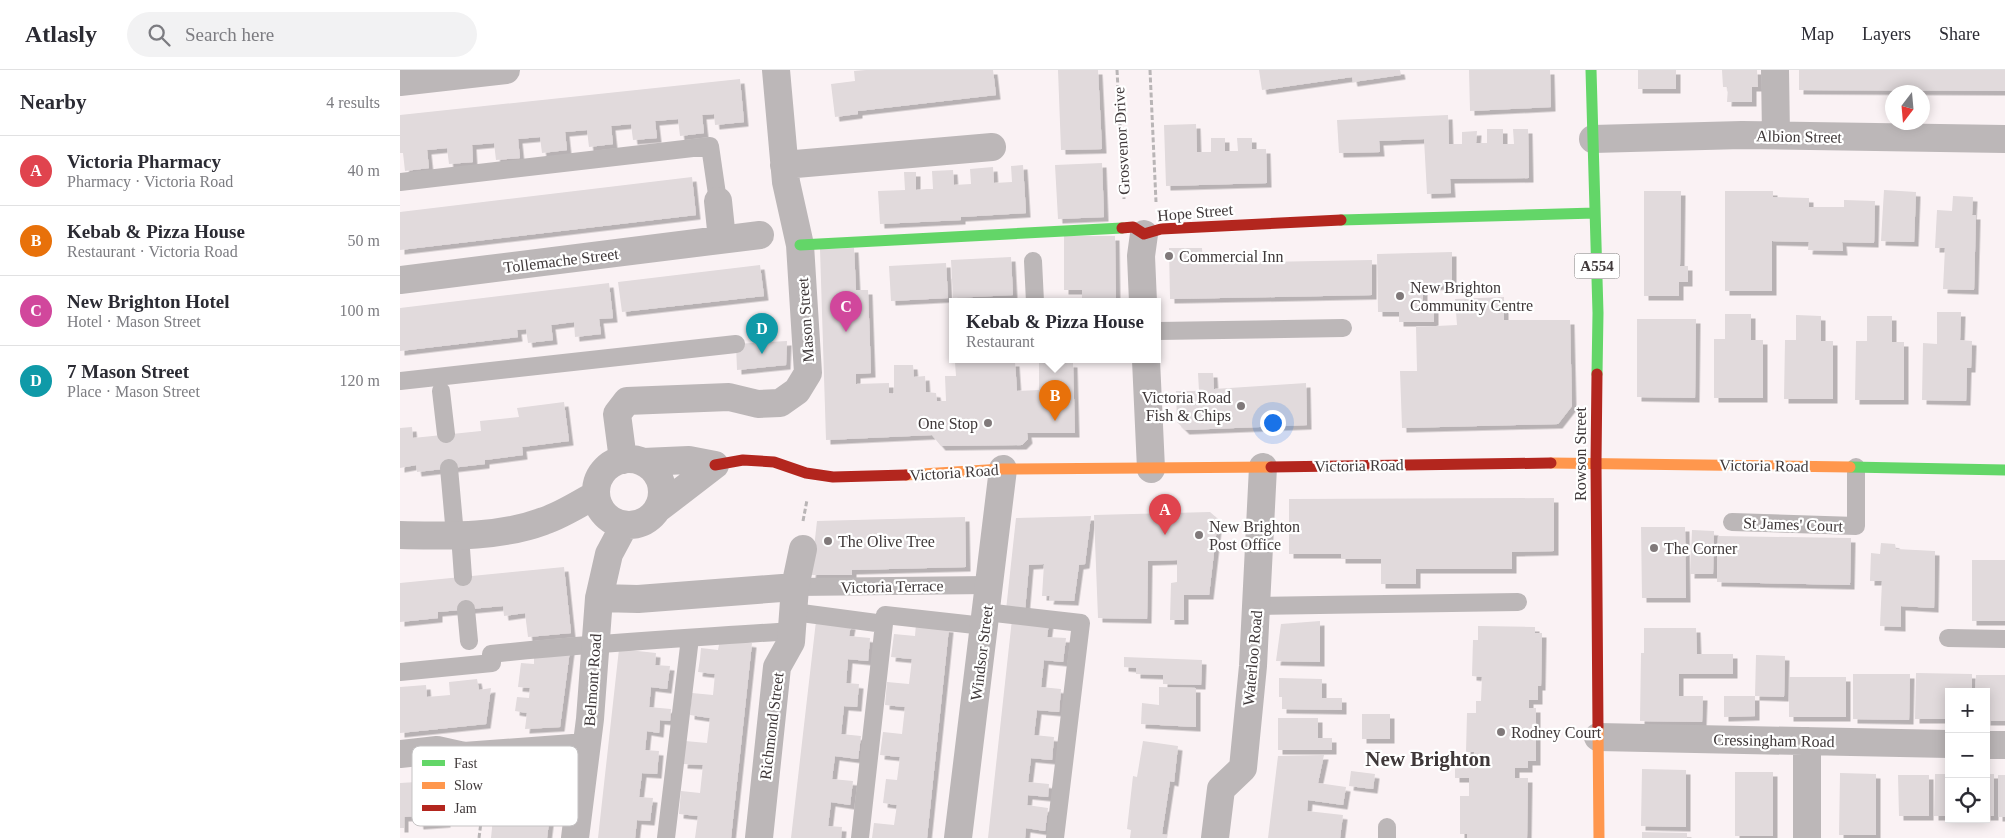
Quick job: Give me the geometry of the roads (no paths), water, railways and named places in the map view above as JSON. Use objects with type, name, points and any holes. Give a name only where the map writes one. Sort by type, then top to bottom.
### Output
[{"type":"street","points":[[400,82],[501,70]]},
{"type":"street","name":"Mason Street","points":[[633,461],[617,414],[627,401],[729,397],[758,404],[780,403],[797,391],[808,373],[800,245],[786,182],[776,70]]},
{"type":"street","name":"Rowson Street","points":[[1591,70],[1598,313],[1596,462],[1599,838]]},
{"type":"street","points":[[1775,70],[1776,136]]},
{"type":"street","name":"Albion Street","points":[[1593,139],[1776,136],[2005,139]]},
{"type":"street","points":[[784,165],[992,148]]},
{"type":"street","points":[[718,201],[722,239]]},
{"type":"street","name":"Hope Street","points":[[800,245],[1133,227],[1144,234],[1160,229],[1301,221],[1596,213]]},
{"type":"street","points":[[1143,298],[1141,256],[1144,234]]},
{"type":"street","name":"Tollemache Street","points":[[400,280],[760,235]]},
{"type":"street","points":[[1146,363],[1151,469]]},
{"type":"street","name":"Victoria Road","points":[[633,461],[689,460],[715,465],[743,460],[774,462],[812,474],[833,478],[1003,469],[1151,469],[1596,462],[2005,470]]},
{"type":"street","points":[[633,461],[653,469],[659,476],[662,493],[659,508],[649,519],[637,525],[624,526],[613,522],[602,513],[595,495],[596,485],[601,473],[609,465],[633,461]]},
{"type":"street","name":"Victoria Road","points":[[659,508],[715,465]]},
{"type":"street","name":"Waterloo Road","points":[[1215,838],[1221,789],[1243,768],[1253,666],[1263,467]]},
{"type":"street","name":"Windsor Street","points":[[958,838],[1003,469]]},
{"type":"street","points":[[400,535],[498,534],[545,521],[595,495]]},
{"type":"street","name":"Belmont Road","points":[[578,808],[586,747],[599,598],[609,554],[624,526]]},
{"type":"street","name":"Richmond Street","points":[[759,838],[777,667],[791,642],[793,610],[803,550]]},
{"type":"street","points":[[599,598],[793,610]]},
{"type":"street","name":"Cressingham Road","points":[[1598,737],[1945,744]]},
{"type":"street","points":[[1806,838],[1807,741]]},
{"type":"street","points":[[1990,745],[2005,745]]},
{"type":"street","points":[[578,748],[586,747]]},
{"type":"lane","points":[[400,182],[710,146],[718,201]]},
{"type":"lane","points":[[1033,261],[1035,298]]},
{"type":"lane","points":[[1161,332],[1343,328]]},
{"type":"lane","points":[[400,381],[736,344]]},
{"type":"lane","points":[[441,391],[446,434]]},
{"type":"lane","name":"St James' Court","points":[[1732,522],[1856,526],[1856,467]]},
{"type":"lane","points":[[449,468],[463,577]]},
{"type":"lane","points":[[1256,606],[1518,602]]},
{"type":"lane","points":[[860,838],[885,615],[986,608],[1081,623],[1055,838]]},
{"type":"lane","name":"Victoria Terrace","points":[[793,610],[986,608]]},
{"type":"lane","points":[[466,610],[469,641]]},
{"type":"lane","points":[[400,672],[492,663],[491,654],[595,644],[690,638],[793,610],[884,624]]},
{"type":"lane","points":[[666,838],[690,638]]},
{"type":"lane","points":[[1948,638],[2005,639]]},
{"type":"place","name":"Commercial Inn","points":[[1169,256]]},
{"type":"place","name":"New Brighton Community Centre","points":[[1400,296]]},
{"type":"place","name":"New Brighton Hotel","points":[[846,332]]},
{"type":"place","name":"7 Mason Street","points":[[762,354]]},
{"type":"place","name":"Victoria Road Fish & Chips","points":[[1241,406]]},
{"type":"place","name":"Kebab & Pizza House","points":[[1055,421]]},
{"type":"place","name":"One Stop","points":[[988,423]]},
{"type":"place","name":"Victoria Pharmacy","points":[[1165,535]]},
{"type":"place","name":"New Brighton Post Office","points":[[1199,535]]},
{"type":"place","name":"The Olive Tree","points":[[828,541]]},
{"type":"place","name":"The Corner","points":[[1654,548]]},
{"type":"place","name":"Rodney Court","points":[[1501,732]]},
{"type":"district","name":"New Brighton","points":[[1428,759]]}]
